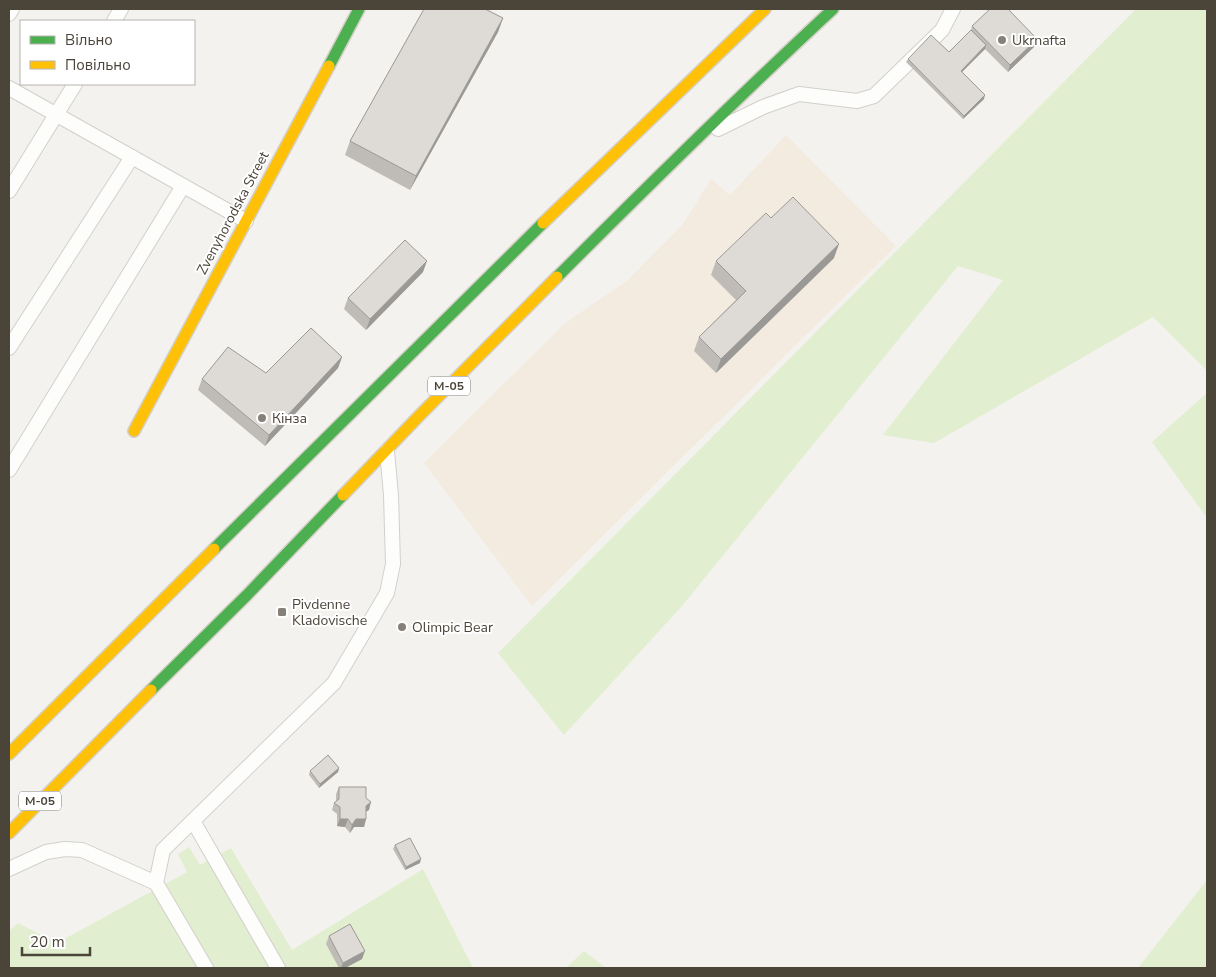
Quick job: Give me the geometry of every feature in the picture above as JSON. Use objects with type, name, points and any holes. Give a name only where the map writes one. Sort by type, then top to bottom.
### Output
[{"type":"main road","name":"Zvenyhorodska Street","points":[[134,431],[359,9]]},
{"type":"main road","points":[[9,754],[450,314],[765,9]]},
{"type":"main road","name":"М-05","points":[[9,833],[247,595],[426,409],[692,142],[833,9]]},
{"type":"lane","points":[[9,14],[12,9]]},
{"type":"lane","points":[[115,20],[121,9]]},
{"type":"lane","points":[[692,142],[764,107],[798,94],[857,101],[874,96],[942,30],[953,9]]},
{"type":"lane","points":[[9,191],[74,85]]},
{"type":"lane","points":[[9,88],[246,221]]},
{"type":"lane","points":[[9,348],[132,157]]},
{"type":"lane","points":[[9,470],[183,186]]},
{"type":"lane","points":[[156,883],[163,850],[334,683],[387,593],[393,564],[391,496],[387,449]]},
{"type":"lane","points":[[193,821],[278,968]]},
{"type":"lane","points":[[9,869],[46,852],[65,849],[82,850],[156,883],[206,968]]},
{"type":"shaded area","points":[[786,135],[896,246],[532,606],[424,463],[565,323],[627,281],[683,224],[711,179],[730,195]]},
{"type":"green space","points":[[1136,9],[1207,9],[1207,371],[1153,317],[934,443],[883,435],[1003,280],[958,266],[682,606],[564,735],[498,653]]},
{"type":"green space","points":[[1207,393],[1207,518],[1152,442]]},
{"type":"green space","points":[[189,847],[200,865],[231,848],[292,950],[423,869],[473,968],[9,968],[9,931],[18,923],[57,943],[187,872],[178,854]]},
{"type":"green space","points":[[1207,880],[1207,968],[1138,968]]},
{"type":"green space","points":[[584,951],[606,968],[566,968]]},
{"type":"building","points":[[424,9],[485,9],[503,18],[416,176],[350,141]]},
{"type":"building","name":"Ukrnafta","points":[[990,9],[1008,9],[1037,39],[1010,65],[972,26]]},
{"type":"building","points":[[971,30],[986,45],[961,71],[985,95],[964,116],[908,59],[931,35],[949,52]]},
{"type":"building","points":[[793,197],[839,244],[721,359],[699,337],[746,291],[716,261],[766,213],[771,218]]},
{"type":"building","points":[[405,240],[427,261],[370,319],[348,298]]},
{"type":"building","name":"Кінза","points":[[311,328],[342,357],[269,435],[202,379],[228,347],[266,373]]},
{"type":"building","points":[[328,755],[339,768],[320,784],[310,771]]},
{"type":"building","points":[[339,787],[366,787],[366,798],[371,802],[366,806],[366,819],[356,819],[352,825],[348,819],[340,819],[340,807],[334,803],[339,799]]},
{"type":"building","points":[[410,838],[421,859],[406,867],[395,845]]},
{"type":"building","points":[[350,924],[365,951],[343,963],[329,936]]},
{"type":"traffic: fast","points":[[329,66],[359,9]]},
{"type":"traffic: fast","points":[[557,277],[833,9]]},
{"type":"traffic: fast","points":[[214,549],[543,223]]},
{"type":"traffic: fast","points":[[151,690],[247,595],[343,495]]},
{"type":"traffic: slow","points":[[543,223],[765,9]]},
{"type":"traffic: slow","points":[[134,431],[329,66]]},
{"type":"traffic: slow","points":[[343,495],[557,277]]},
{"type":"traffic: slow","points":[[9,754],[214,549]]},
{"type":"traffic: slow","points":[[9,833],[151,690]]},
{"type":"place","name":"Ukrnafta","points":[[1002,40]]},
{"type":"place","name":"Кінза","points":[[262,418]]},
{"type":"place","name":"Pivdenne Kladovische","points":[[282,612]]},
{"type":"place","name":"Olimpic Bear","points":[[402,627]]}]
